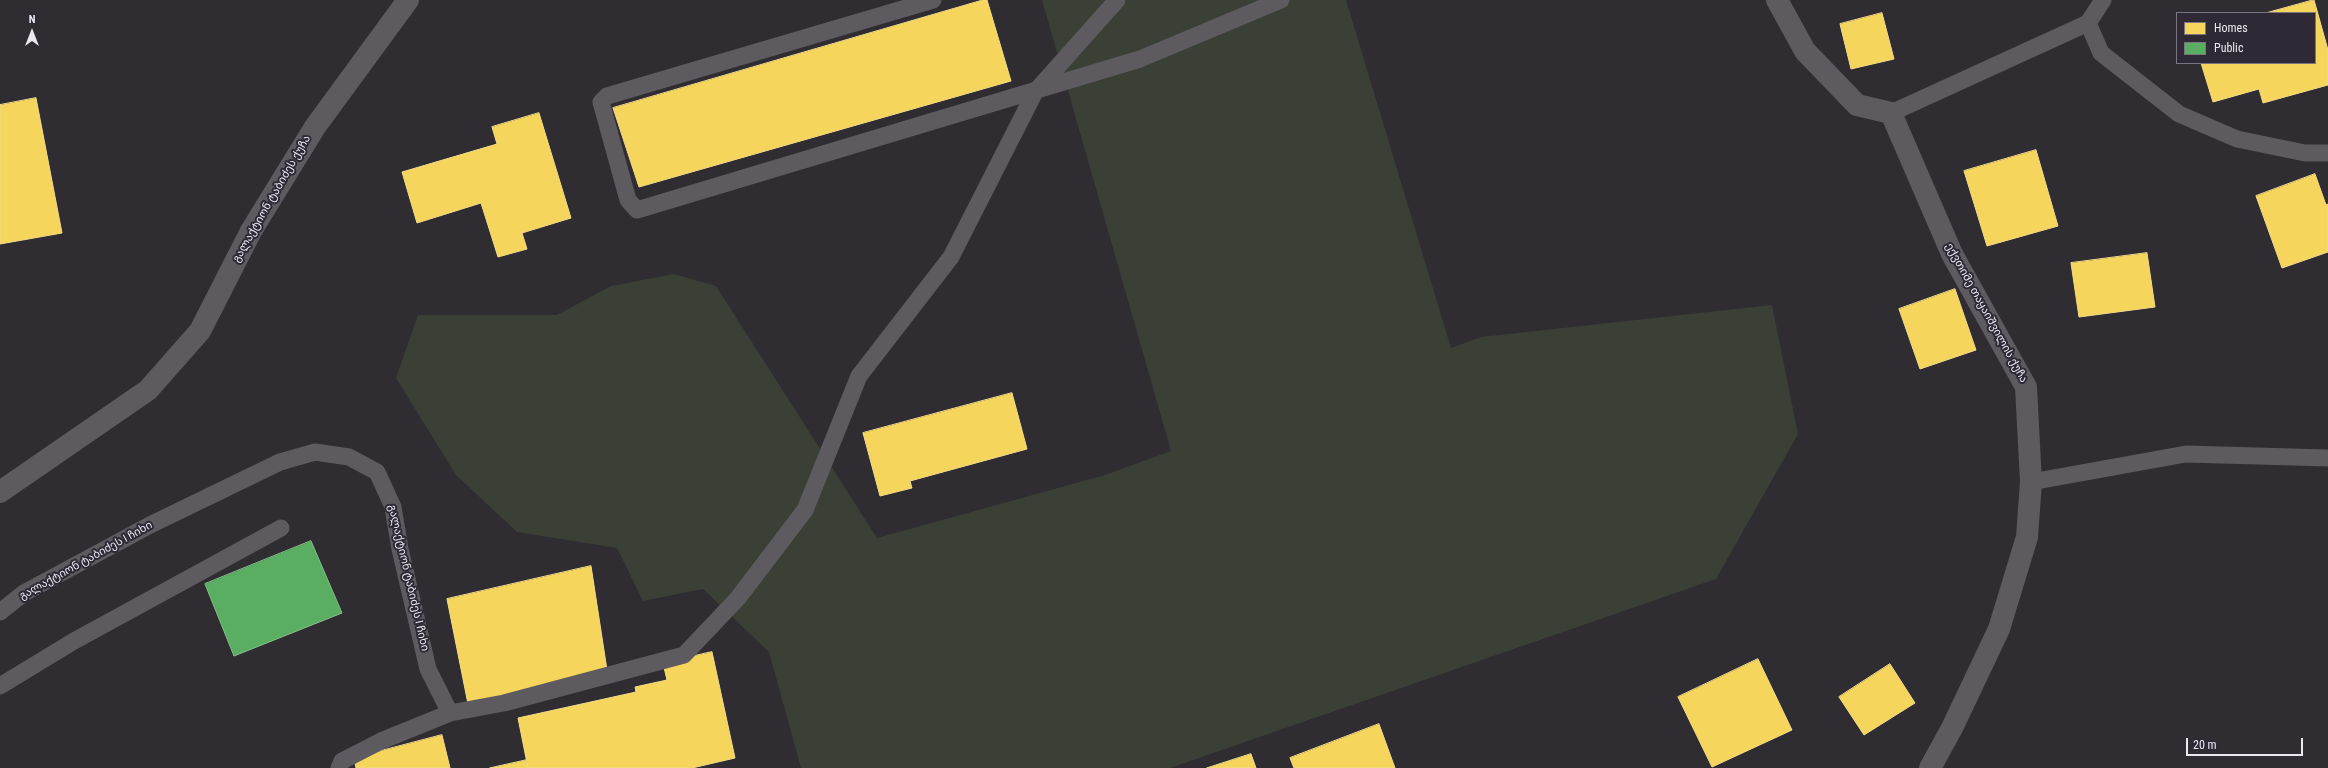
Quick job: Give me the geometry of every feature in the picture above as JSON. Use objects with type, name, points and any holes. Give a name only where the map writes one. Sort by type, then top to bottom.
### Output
[{"type":"street","name":"გალაქტიონ ტაბიძეს ქუჩა","points":[[0,492],[148,390],[200,332],[251,231],[315,127],[408,0]]},
{"type":"street","points":[[1778,0],[1805,52],[1857,105],[1891,113]]},
{"type":"street","name":"ექვთიმე თაყაიშვილის ქუჩა","points":[[1891,113],[1952,254],[2026,387],[2031,482],[2026,537],[1999,629],[1952,728],[1930,768]]},
{"type":"lane","points":[[933,0],[607,96],[601,102],[628,200],[637,210],[1035,92],[1140,59],[1281,0]]},
{"type":"lane","points":[[339,768],[342,761],[381,741],[450,713],[504,703],[684,655],[738,598],[805,510],[859,376],[950,257],[1035,92],[1117,0]]},
{"type":"lane","points":[[1891,113],[2088,23],[2103,0]]},
{"type":"lane","points":[[2088,23],[2101,53],[2180,114],[2237,138],[2305,153],[2328,153]]},
{"type":"lane","name":"გალაქტიონ ტაბიძეს I ჩიხი","points":[[0,612],[31,589],[150,525],[280,462],[315,452],[349,457],[377,472],[393,507],[400,549],[428,669],[450,713]]},
{"type":"lane","points":[[2031,482],[2186,454],[2328,458]]},
{"type":"lane","points":[[0,686],[74,641],[281,528]]},
{"type":"shaded area","points":[[1042,0],[1346,0],[1451,348],[1481,337],[1772,305],[1798,434],[1716,579],[1170,768],[801,768],[769,652],[703,589],[643,601],[617,548],[517,532],[456,475],[396,378],[418,315],[557,315],[611,286],[674,274],[716,286],[877,538],[1105,475],[1171,451]]},
{"type":"building: Homes","points":[[987,0],[1011,81],[639,187],[613,108]]},
{"type":"building: Homes","points":[[2314,0],[2328,50],[2328,85],[2263,103],[2259,89],[2213,102],[2201,64],[2316,64],[2316,12],[2270,12]]},
{"type":"building: Homes","points":[[1882,13],[1894,59],[1851,69],[1840,24]]},
{"type":"building: Homes","points":[[36,98],[62,233],[0,244],[0,105]]},
{"type":"building: Homes","points":[[539,113],[571,218],[522,233],[527,249],[498,257],[481,203],[417,223],[402,172],[497,144],[492,127]]},
{"type":"building: Homes","points":[[2036,150],[2058,226],[1987,246],[1964,171]]},
{"type":"building: Homes","points":[[2315,174],[2326,205],[2328,204],[2328,252],[2282,268],[2256,196]]},
{"type":"building: Homes","points":[[2147,253],[2155,307],[2079,317],[2071,263]]},
{"type":"building: Homes","points":[[1955,289],[1976,350],[1920,369],[1899,309]]},
{"type":"building: Homes","points":[[1012,393],[1027,449],[910,481],[912,488],[880,496],[863,433]]},
{"type":"building: Homes","points":[[591,566],[607,670],[468,704],[447,599]]},
{"type":"building: Homes","points":[[712,652],[735,758],[692,768],[528,768],[518,718],[636,692],[635,687],[667,680],[663,663]]},
{"type":"building: Homes","points":[[1758,659],[1792,730],[1712,767],[1678,697]]},
{"type":"building: Homes","points":[[1890,664],[1915,703],[1864,735],[1839,697]]},
{"type":"building: Homes","points":[[1379,724],[1395,768],[1294,768],[1290,758]]},
{"type":"building: Homes","points":[[442,735],[450,768],[356,768],[354,758]]},
{"type":"building: Homes","points":[[1251,754],[1256,768],[1207,768]]},
{"type":"building: Homes","points":[[527,760],[528,768],[490,768]]},
{"type":"building: Public","points":[[311,541],[342,613],[234,656],[205,584]]}]
